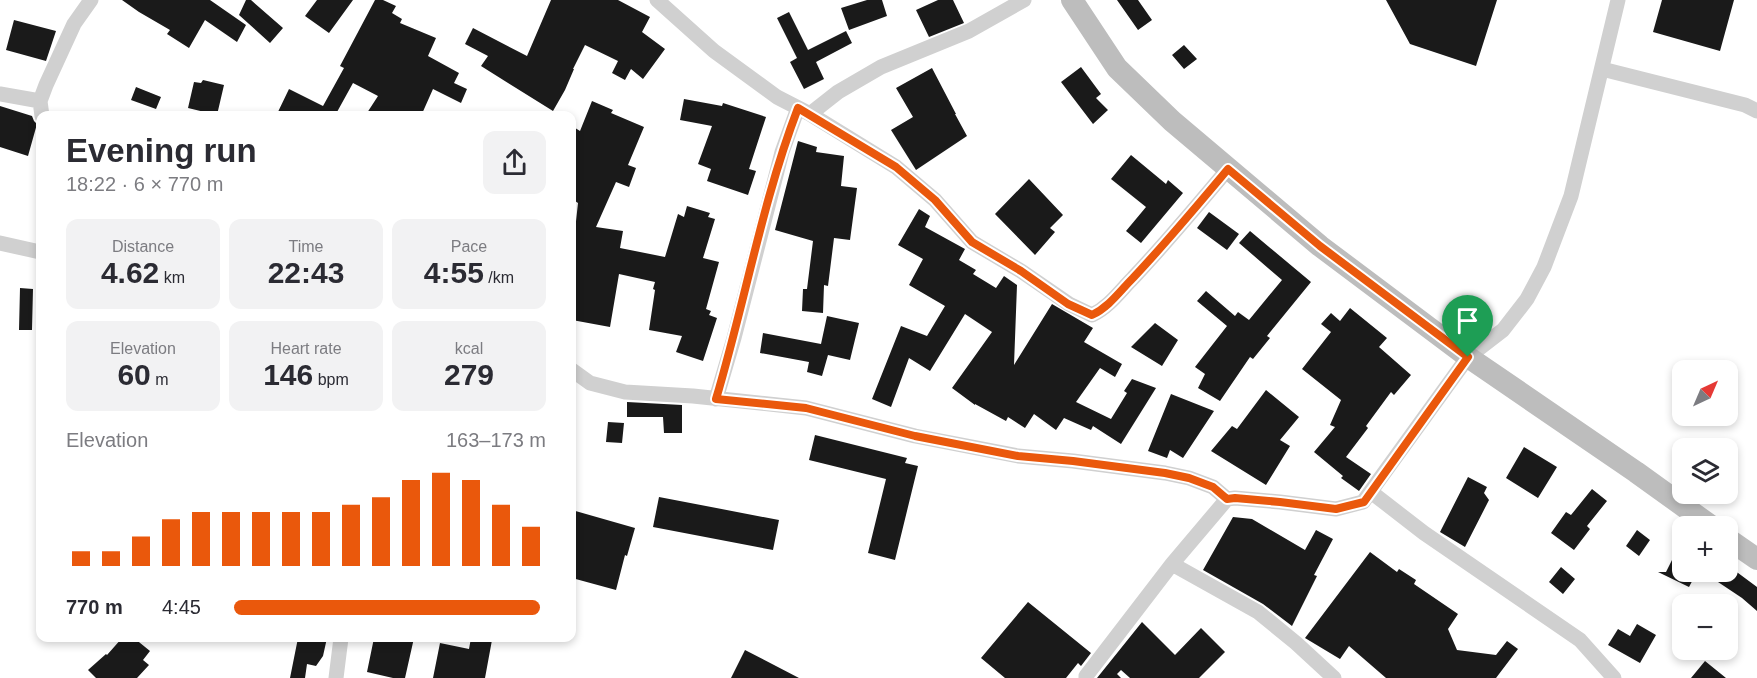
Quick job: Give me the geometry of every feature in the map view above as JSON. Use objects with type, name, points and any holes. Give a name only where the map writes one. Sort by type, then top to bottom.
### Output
[{"type":"main road","points":[[1072,0],[1118,68],[1172,121],[1320,246],[1468,357],[1697,516]]},
{"type":"main road","points":[[1738,546],[1757,560]]},
{"type":"street","points":[[0,94],[41,108],[45,85],[74,24],[91,0]]},
{"type":"street","points":[[657,0],[714,51],[777,97],[896,167],[935,200],[972,242],[1021,271],[1068,304],[1092,315],[1103,310],[1124,288],[1228,169]]},
{"type":"street","points":[[716,399],[782,152],[804,111],[880,67],[969,31],[1024,0]]},
{"type":"street","points":[[1085,677],[1172,564],[1227,499],[1280,502],[1336,509],[1364,502],[1468,357],[1503,330],[1527,299],[1544,267],[1571,196],[1618,0]]},
{"type":"street","points":[[1602,69],[1745,105],[1757,111]]},
{"type":"street","points":[[0,243],[36,251]]},
{"type":"street","points":[[576,373],[590,382],[625,392],[806,408],[915,436],[1018,456],[1165,473],[1189,478],[1213,487],[1227,499]]},
{"type":"street","points":[[1371,492],[1424,533],[1580,640],[1614,678]]},
{"type":"street","points":[[1172,564],[1258,612],[1334,678]]},
{"type":"street","points":[[336,678],[340,642]]},
{"type":"building","points":[[122,0],[210,0],[246,25],[237,42],[205,20],[189,48],[167,34],[170,30]]},
{"type":"building","points":[[246,0],[251,0],[283,28],[270,43],[239,15]]},
{"type":"building","points":[[317,0],[353,0],[329,33],[305,16]]},
{"type":"building","points":[[375,0],[383,0],[396,6],[392,13],[402,19],[400,23],[436,38],[428,56],[459,73],[454,83],[467,89],[461,103],[433,89],[423,111],[368,111],[378,96],[353,83],[338,111],[278,111],[289,89],[323,106],[344,68],[340,66]]},
{"type":"building","points":[[551,0],[618,0],[650,17],[642,32],[665,49],[643,79],[631,69],[625,80],[612,73],[618,61],[585,45],[553,111],[481,66],[488,56],[465,44],[473,28],[527,56]]},
{"type":"building","points":[[867,0],[882,0],[887,16],[849,30],[841,8]]},
{"type":"building","points":[[938,0],[953,0],[964,23],[929,37],[916,10]]},
{"type":"building","points":[[1117,0],[1138,0],[1152,20],[1138,30]]},
{"type":"building","points":[[1386,0],[1497,0],[1476,66],[1410,44]]},
{"type":"building","points":[[1662,0],[1734,0],[1720,51],[1653,32]]},
{"type":"building","points":[[789,12],[808,50],[846,31],[852,43],[816,62],[824,79],[804,89],[790,62],[797,58],[777,18]]},
{"type":"building","points":[[14,20],[56,31],[46,61],[6,50]]},
{"type":"building","points":[[1184,45],[1197,59],[1184,69],[1172,55]]},
{"type":"building","points":[[1081,67],[1101,94],[1096,98],[1108,110],[1093,124],[1061,82]]},
{"type":"building","points":[[932,68],[967,136],[916,170],[891,130],[913,117],[896,88]]},
{"type":"building","points":[[203,80],[224,85],[218,111],[188,108],[194,82],[201,83]]},
{"type":"building","points":[[136,87],[161,97],[156,109],[131,100]]},
{"type":"building","points":[[684,99],[722,106],[723,103],[766,117],[749,169],[756,171],[748,195],[707,181],[711,169],[698,164],[712,126],[680,120]]},
{"type":"building","points":[[592,101],[613,110],[611,113],[644,127],[628,165],[636,168],[629,187],[616,182],[596,227],[623,231],[620,248],[665,257],[678,214],[684,217],[687,206],[710,213],[708,217],[715,219],[703,258],[719,262],[706,309],[711,311],[709,315],[717,318],[703,361],[676,352],[682,336],[649,330],[655,282],[619,274],[610,327],[576,321],[578,203],[576,202],[576,128],[580,131]]},
{"type":"building","points":[[0,106],[32,116],[36,128],[28,156],[0,147]]},
{"type":"building","points":[[798,141],[817,147],[816,152],[844,156],[841,186],[857,188],[850,240],[834,238],[828,286],[824,285],[823,313],[802,311],[803,289],[807,289],[813,241],[775,230]]},
{"type":"building","points":[[1131,155],[1166,184],[1168,180],[1183,193],[1141,243],[1126,231],[1146,207],[1111,179]]},
{"type":"building","points":[[1029,179],[1063,215],[1050,228],[1055,232],[1035,255],[995,214]]},
{"type":"building","points":[[919,209],[930,216],[925,227],[965,249],[959,260],[976,270],[973,274],[996,288],[1004,276],[1017,285],[1014,365],[1052,304],[1093,328],[1084,342],[1122,364],[1115,377],[1100,368],[1076,402],[1111,419],[1127,393],[1124,391],[1132,379],[1156,388],[1121,444],[1093,426],[1091,430],[1064,418],[1056,430],[1034,414],[1025,428],[1008,417],[1006,421],[975,405],[952,388],[992,332],[965,314],[930,371],[909,358],[891,407],[872,399],[901,326],[927,336],[945,306],[909,285],[923,259],[898,245]]},
{"type":"building","points":[[1209,212],[1239,234],[1227,250],[1197,228]]},
{"type":"building","points":[[1250,231],[1311,282],[1267,336],[1270,338],[1253,359],[1250,357],[1220,401],[1198,388],[1205,374],[1195,367],[1227,326],[1197,301],[1206,291],[1235,316],[1238,312],[1249,320],[1282,280],[1239,243]]},
{"type":"building","points":[[20,288],[33,289],[32,330],[19,330]]},
{"type":"building","points":[[1350,308],[1387,338],[1379,347],[1411,375],[1394,395],[1391,392],[1346,457],[1371,474],[1359,491],[1341,478],[1343,476],[1314,452],[1335,427],[1330,425],[1341,400],[1302,369],[1331,332],[1321,324],[1331,313],[1340,321]]},
{"type":"building","points":[[827,316],[859,323],[850,360],[828,355],[822,376],[807,372],[809,362],[760,353],[763,333],[821,344]]},
{"type":"building","points":[[1155,323],[1178,340],[1162,366],[1131,347]]},
{"type":"building","points":[[1266,390],[1299,417],[1280,440],[1290,446],[1266,485],[1211,451],[1232,426],[1237,429]]},
{"type":"building","points":[[1171,394],[1214,411],[1183,458],[1170,450],[1167,458],[1148,451]]},
{"type":"building","points":[[627,402],[682,405],[682,433],[664,433],[663,417],[627,417]]},
{"type":"building","points":[[608,422],[624,423],[622,443],[606,442]]},
{"type":"building","points":[[815,435],[907,458],[905,463],[918,466],[895,560],[868,553],[886,479],[809,460]]},
{"type":"building","points":[[1524,447],[1557,467],[1538,498],[1506,478]]},
{"type":"building","points":[[1468,477],[1487,487],[1484,493],[1489,500],[1465,547],[1440,532]]},
{"type":"building","points":[[1592,489],[1607,501],[1587,526],[1590,529],[1574,550],[1551,533],[1566,512],[1571,515]]},
{"type":"building","points":[[659,497],[779,520],[773,550],[653,527]]},
{"type":"building","points":[[576,511],[635,528],[616,590],[576,579]]},
{"type":"building","points":[[1233,517],[1252,519],[1305,550],[1316,530],[1333,539],[1314,575],[1317,576],[1292,626],[1263,604],[1203,570]]},
{"type":"building","points":[[1637,530],[1650,540],[1639,556],[1626,546]]},
{"type":"building","points":[[1370,552],[1397,572],[1399,569],[1416,580],[1414,584],[1458,614],[1448,629],[1457,650],[1496,655],[1507,641],[1518,649],[1496,678],[1386,678],[1349,646],[1340,659],[1305,638]]},
{"type":"building","points":[[1672,560],[1672,579],[1658,572],[1666,572]]},
{"type":"building","points":[[1561,567],[1575,579],[1563,594],[1549,582]]},
{"type":"building","points":[[1738,573],[1757,587],[1757,611],[1738,594],[1718,582],[1738,582]]},
{"type":"building","points":[[1679,582],[1692,582],[1689,587]]},
{"type":"building","points":[[1028,602],[1091,653],[1081,666],[1078,663],[1066,678],[1005,678],[981,658]]},
{"type":"building","points":[[1142,622],[1175,655],[1201,628],[1225,652],[1199,678],[1130,678],[1121,670],[1117,674],[1121,678],[1097,678]]},
{"type":"building","points":[[1637,624],[1656,635],[1640,663],[1608,645],[1618,629],[1630,636]]},
{"type":"building","points":[[118,642],[139,642],[150,651],[143,660],[149,665],[137,678],[96,678],[88,670],[107,655]]},
{"type":"building","points":[[297,642],[326,642],[323,656],[316,666],[307,664],[305,678],[290,678]]},
{"type":"building","points":[[373,642],[413,642],[405,678],[393,678],[367,672]]},
{"type":"building","points":[[470,642],[492,642],[485,678],[433,678],[440,643],[469,649]]},
{"type":"building","points":[[745,650],[799,678],[731,678]]},
{"type":"building","points":[[1705,661],[1726,678],[1691,678]]},
{"type":"route","points":[[798,108],[896,167],[935,200],[972,242],[1021,271],[1068,304],[1092,315],[1103,310],[1138,273],[1228,169],[1320,246],[1468,357],[1364,502],[1336,509],[1280,502],[1227,499],[1213,487],[1189,478],[1165,473],[1018,456],[915,436],[806,408],[716,399],[782,152],[798,108]]}]
